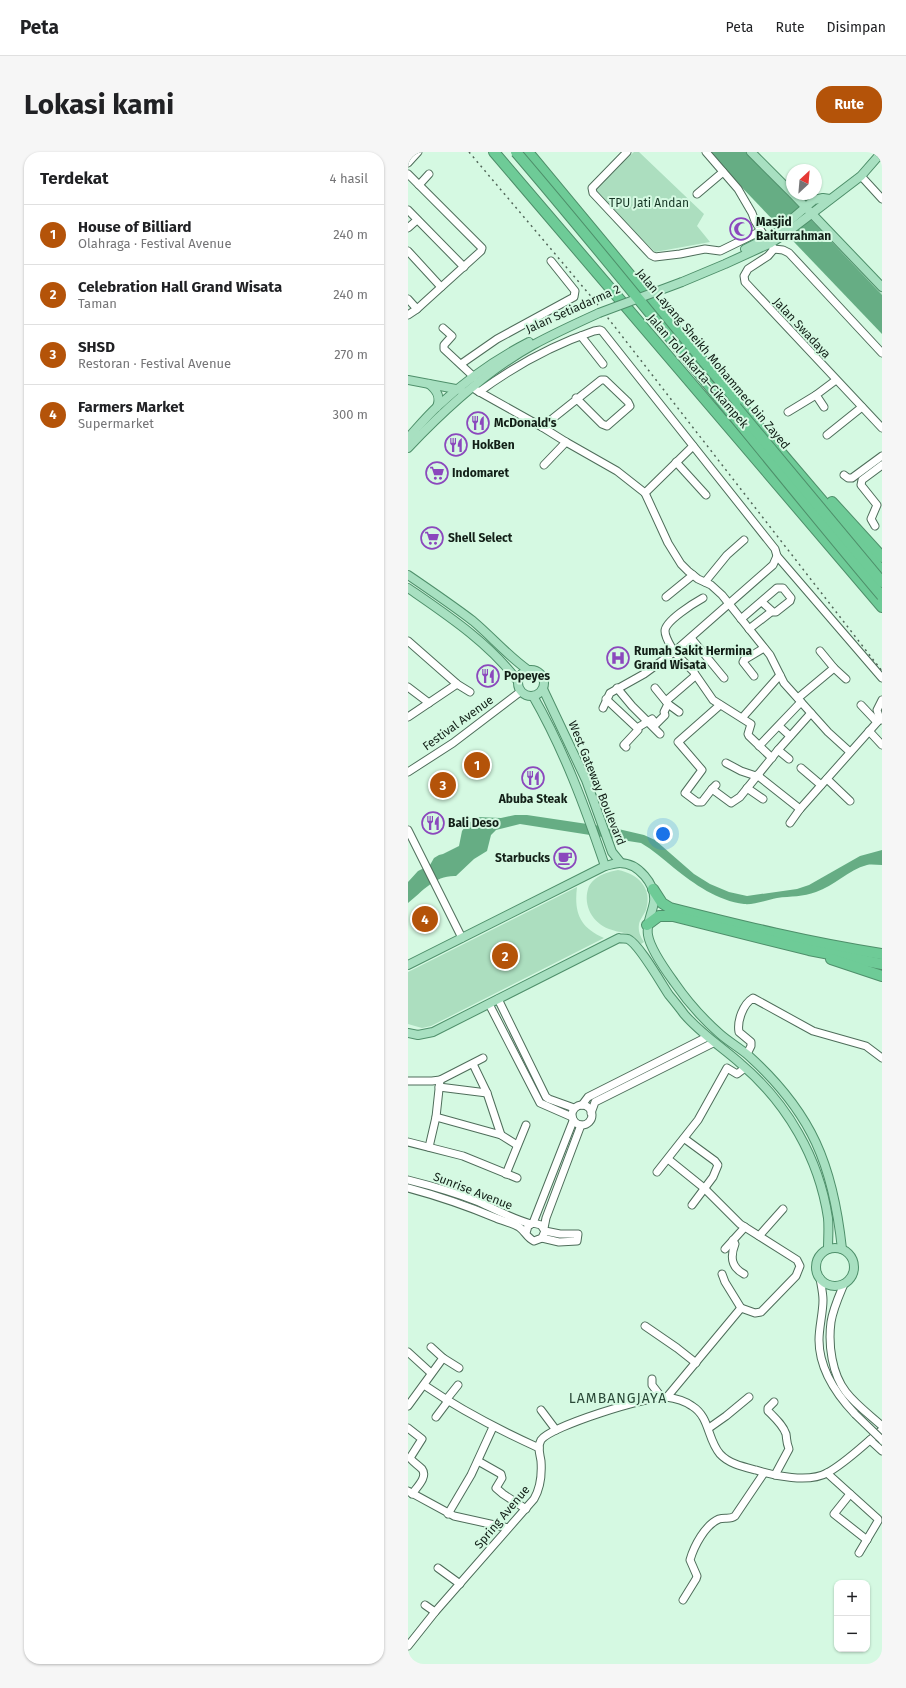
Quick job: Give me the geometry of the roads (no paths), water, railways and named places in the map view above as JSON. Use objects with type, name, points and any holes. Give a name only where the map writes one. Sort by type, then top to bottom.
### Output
[{"type":"highway","name":"Jalan Tol Jakarta–Cikampek","points":[[494,152],[882,607]]},
{"type":"highway","name":"Jalan Layang Sheikh Mohammed bin Zayed","points":[[516,152],[594,244],[882,596]]},
{"type":"highway","name":"Jalan Layang Sheikh Mohammed bin Zayed","points":[[524,152],[580,217],[822,512],[882,582]]},
{"type":"highway","name":"Jalan Tol Jakarta–Cikampek","points":[[528,152],[635,281],[882,570]]},
{"type":"highway","points":[[765,434],[856,527],[882,557]]},
{"type":"highway","points":[[653,889],[662,903],[670,908],[764,932],[821,944],[882,954]]},
{"type":"highway","points":[[647,925],[660,916],[673,916],[809,950],[882,964]]},
{"type":"highway","points":[[792,937],[815,938],[882,947]]},
{"type":"highway","points":[[809,950],[838,962],[882,976]]},
{"type":"main road","points":[[751,152],[786,186]]},
{"type":"main road","name":"Jalan Setiadarma 2","points":[[464,388],[474,377],[520,346],[555,327],[681,280],[771,243],[807,211],[861,176],[882,152]]},
{"type":"main road","points":[[822,197],[827,198]]},
{"type":"main road","points":[[798,200],[807,211],[882,287]]},
{"type":"main road","name":"Jalan Setiadarma 2","points":[[464,388],[532,346],[599,311]]},
{"type":"main road","points":[[408,380],[464,388]]},
{"type":"main road","points":[[428,384],[434,388],[438,394],[440,401],[437,407]]},
{"type":"main road","points":[[408,438],[437,407],[464,388]]},
{"type":"main road","points":[[408,448],[464,388]]},
{"type":"main road","points":[[408,575],[472,620],[516,661],[528,670]]},
{"type":"main road","points":[[408,588],[483,643],[507,667],[517,680],[520,692],[526,696],[533,696],[539,694],[543,689],[544,681],[540,674],[535,670],[528,670],[521,673],[517,680]]},
{"type":"main road","points":[[422,597],[428,589]]},
{"type":"main road","name":"West Gateway Boulevard","points":[[543,689],[586,780],[612,852],[620,863]]},
{"type":"main road","name":"West Gateway Boulevard","points":[[533,696],[546,719],[576,784],[605,866]]},
{"type":"main road","points":[[576,784],[586,780]]},
{"type":"main road","points":[[408,965],[605,866],[620,863],[628,865],[639,872],[648,881],[653,889],[654,902],[647,925],[648,937],[663,967],[696,1011],[720,1034],[747,1054],[768,1073],[789,1098],[807,1124],[821,1152],[832,1184],[839,1218],[842,1249]]},
{"type":"main road","points":[[408,1033],[418,1035],[433,1032],[619,938],[628,939],[637,947],[674,1002],[688,1018],[710,1040],[760,1081],[780,1104],[797,1129],[810,1156],[821,1187],[828,1219],[828,1249]]},
{"type":"main road","points":[[835,1247],[842,1249],[850,1254],[854,1262],[854,1271],[850,1279],[844,1284],[835,1286],[826,1284],[820,1278],[816,1270],[816,1261],[821,1254],[828,1249],[835,1247]]},
{"type":"street","points":[[408,163],[418,152]]},
{"type":"street","points":[[627,152],[592,188],[593,193],[650,255],[655,257],[705,249],[720,251],[761,231]]},
{"type":"street","points":[[706,152],[744,197],[761,231],[771,243],[789,254],[882,353]]},
{"type":"street","points":[[696,194],[723,172]]},
{"type":"street","points":[[408,174],[482,246],[481,251],[464,267],[417,309],[408,315]]},
{"type":"street","points":[[419,185],[429,174]]},
{"type":"street","points":[[861,176],[882,199]]},
{"type":"street","points":[[408,210],[464,267]]},
{"type":"street","points":[[408,228],[417,220]]},
{"type":"street","name":"Jalan Swadaya","points":[[771,243],[768,256],[748,269],[744,276],[745,282],[882,428]]},
{"type":"street","points":[[408,251],[441,287]]},
{"type":"street","points":[[461,364],[496,339],[574,297],[575,291],[551,261]]},
{"type":"street","points":[[408,299],[417,309]]},
{"type":"street","points":[[443,328],[452,336],[444,346],[444,349],[474,377]]},
{"type":"street","points":[[479,392],[505,374],[581,336],[597,330],[602,331],[774,548],[777,556],[882,678]]},
{"type":"street","points":[[581,336],[603,364]]},
{"type":"street","points":[[542,427],[576,398],[603,379],[624,397],[630,406],[606,426],[602,424],[576,398]]},
{"type":"street","points":[[788,412],[816,395],[836,380]]},
{"type":"street","points":[[464,388],[479,392],[542,427],[617,471],[645,493],[675,556],[681,564],[692,575],[714,588],[729,603],[774,662],[784,683],[828,732],[850,752]]},
{"type":"street","points":[[816,395],[824,407]]},
{"type":"street","points":[[827,435],[862,407]]},
{"type":"street","points":[[544,465],[566,442]]},
{"type":"street","points":[[645,493],[693,446]]},
{"type":"street","points":[[844,475],[848,478],[852,478],[882,456]]},
{"type":"street","points":[[676,462],[706,495]]},
{"type":"street","points":[[875,526],[871,519],[877,505],[861,486],[861,483],[862,480],[882,465]]},
{"type":"street","points":[[705,582],[727,555],[744,540]]},
{"type":"street","points":[[603,708],[610,693],[644,674],[674,652],[773,565],[777,556]]},
{"type":"street","points":[[666,597],[692,575]]},
{"type":"street","points":[[740,619],[777,588],[780,587],[790,596],[790,601],[776,612],[771,612],[749,629]]},
{"type":"street","points":[[703,598],[685,609],[666,626],[665,633],[674,652],[695,674],[712,698],[720,705],[751,724],[748,734],[772,758]]},
{"type":"street","points":[[762,602],[771,612]]},
{"type":"street","points":[[691,638],[724,678]]},
{"type":"street","points":[[408,641],[457,684],[470,692]]},
{"type":"street","points":[[754,676],[744,660],[764,648]]},
{"type":"street","points":[[820,652],[846,679]]},
{"type":"street","points":[[759,746],[779,726],[800,700],[834,668]]},
{"type":"street","points":[[626,747],[624,745],[638,730],[637,728],[652,719],[656,724],[659,722],[665,715],[664,712],[667,703],[692,680],[695,674]]},
{"type":"street","points":[[742,718],[780,676]]},
{"type":"street","points":[[408,717],[457,684]]},
{"type":"street","points":[[408,687],[429,703]]},
{"type":"street","points":[[617,688],[647,722],[660,734]]},
{"type":"street","points":[[655,688],[667,703],[679,712]]},
{"type":"street","name":"Festival Avenue","points":[[408,772],[453,743],[520,692]]},
{"type":"street","points":[[606,699],[637,728]]},
{"type":"street","points":[[880,720],[877,710],[882,700]]},
{"type":"street","points":[[720,705],[676,739],[702,770],[685,792],[698,802],[702,802],[714,787],[731,803],[740,797],[756,775],[811,713]]},
{"type":"street","points":[[861,705],[880,720]]},
{"type":"street","points":[[790,823],[800,809],[880,720]]},
{"type":"street","points":[[779,726],[790,736]]},
{"type":"street","points":[[869,731],[882,745]]},
{"type":"street","points":[[778,750],[788,759]]},
{"type":"street","points":[[726,763],[741,771],[756,775],[800,809]]},
{"type":"street","points":[[801,768],[822,785]]},
{"type":"street","points":[[827,779],[850,801]]},
{"type":"street","points":[[747,788],[762,799]]},
{"type":"street","points":[[408,830],[462,938]]},
{"type":"street","points":[[747,1054],[751,1046],[751,1042],[738,1032],[738,1025],[744,1008],[753,998],[813,1031],[866,1046],[882,1058]]},
{"type":"street","points":[[498,1000],[546,1096],[549,1099],[574,1108],[582,1105],[588,1097],[710,1040]]},
{"type":"street","points":[[489,1004],[540,1102],[581,1125]]},
{"type":"street","points":[[542,1238],[546,1218],[581,1125],[589,1121],[595,1102],[710,1040]]},
{"type":"street","points":[[440,1084],[483,1058]]},
{"type":"street","points":[[473,1064],[487,1094],[501,1135]]},
{"type":"street","points":[[657,1172],[685,1139],[698,1120],[727,1068],[737,1074],[745,1068]]},
{"type":"street","points":[[408,1081],[432,1082],[487,1094]]},
{"type":"street","points":[[429,1146],[436,1117],[440,1084]]},
{"type":"street","points":[[582,1105],[590,1109],[591,1113]]},
{"type":"street","points":[[532,1223],[541,1225],[544,1230],[560,1234],[578,1234],[577,1241],[559,1242],[542,1238],[534,1241],[530,1240],[526,1233],[528,1226],[532,1223],[572,1119],[574,1108]]},
{"type":"street","points":[[436,1117],[501,1135],[517,1145]]},
{"type":"street","points":[[506,1174],[526,1125]]},
{"type":"street","points":[[685,1139],[717,1163],[713,1177],[692,1205]]},
{"type":"street","points":[[408,1142],[429,1146],[444,1152],[462,1156],[518,1178]]},
{"type":"street","points":[[668,1159],[704,1188],[733,1218],[745,1228],[797,1260],[800,1266],[796,1276],[761,1312],[755,1313],[741,1308],[725,1282],[722,1274]]},
{"type":"street","name":"Sunrise Avenue","points":[[408,1180],[451,1192],[521,1221],[532,1223]]},
{"type":"street","name":"Sunrise Avenue","points":[[408,1188],[485,1213],[518,1227],[526,1233]]},
{"type":"street","points":[[759,1236],[783,1209]]},
{"type":"street","points":[[725,1249],[745,1228]]},
{"type":"street","points":[[733,1240],[735,1244],[732,1253],[733,1263],[736,1269],[744,1274]]},
{"type":"street","points":[[820,1278],[823,1300],[819,1342],[822,1361],[830,1381],[839,1397],[882,1440]]},
{"type":"street","points":[[844,1284],[831,1322],[830,1342],[832,1360],[838,1377],[846,1392],[882,1426]]},
{"type":"street","points":[[424,1385],[493,1427],[539,1448],[540,1442],[556,1430],[591,1415],[665,1397],[696,1363],[741,1308]]},
{"type":"street","points":[[645,1326],[696,1363]]},
{"type":"street","points":[[431,1347],[443,1358],[459,1368]]},
{"type":"street","points":[[408,1352],[431,1373]]},
{"type":"street","points":[[408,1406],[443,1358]]},
{"type":"street","points":[[652,1379],[652,1385],[665,1397],[688,1403],[699,1410],[709,1428],[715,1445],[723,1457],[743,1467],[764,1473],[808,1477],[827,1473],[882,1430]]},
{"type":"street","points":[[436,1417],[458,1385]]},
{"type":"street","points":[[709,1428],[749,1397]]},
{"type":"street","points":[[774,1402],[768,1408],[768,1411],[782,1427],[786,1436],[785,1442],[789,1449],[775,1475]]},
{"type":"street","points":[[541,1410],[556,1430]]},
{"type":"street","points":[[448,1514],[478,1461],[493,1427]]},
{"type":"street","points":[[408,1428],[422,1439],[410,1458],[424,1474],[423,1478],[410,1493],[448,1514],[508,1528]]},
{"type":"street","points":[[870,1440],[882,1451]]},
{"type":"street","name":"Spring Avenue","points":[[408,1646],[435,1612],[534,1499],[539,1489],[541,1470],[539,1448]]},
{"type":"street","points":[[478,1461],[501,1474],[502,1478],[496,1488],[526,1509]]},
{"type":"street","points":[[683,1600],[696,1579],[690,1560],[700,1540],[709,1527],[720,1518],[730,1519],[735,1516],[764,1473]]},
{"type":"street","points":[[827,1473],[878,1519],[859,1552]]},
{"type":"street","points":[[850,1494],[834,1514],[866,1540]]},
{"type":"street","points":[[438,1568],[460,1584]]},
{"type":"street","points":[[425,1605],[435,1612]]},
{"type":"railway","points":[[469,152],[594,300],[882,671]]},
{"type":"place","name":"Masjid Baiturrahman","points":[[741,229]]},
{"type":"place","name":"McDonald's","points":[[478,423]]},
{"type":"place","name":"HokBen","points":[[456,445]]},
{"type":"place","name":"Indomaret","points":[[437,473]]},
{"type":"place","name":"Shell Select","points":[[432,538]]},
{"type":"place","name":"Rumah Sakit Hermina Grand Wisata","points":[[618,658]]},
{"type":"place","name":"Popeyes","points":[[488,676]]},
{"type":"place","name":"House of Billiard","points":[[477,765]]},
{"type":"place","name":"Abuba Steak","points":[[533,778]]},
{"type":"place","name":"SHSD","points":[[443,785]]},
{"type":"place","name":"Bali Deso","points":[[433,823]]},
{"type":"place","name":"Starbucks","points":[[565,858]]},
{"type":"place","name":"Farmers Market","points":[[425,919]]},
{"type":"place","name":"Celebration Hall Grand Wisata","points":[[505,956]]},
{"type":"district","name":"LAMBANGJAYA","points":[[618,1398]]},
{"type":"park label","name":"TPU Jati Andan","points":[[649,203]]}]
